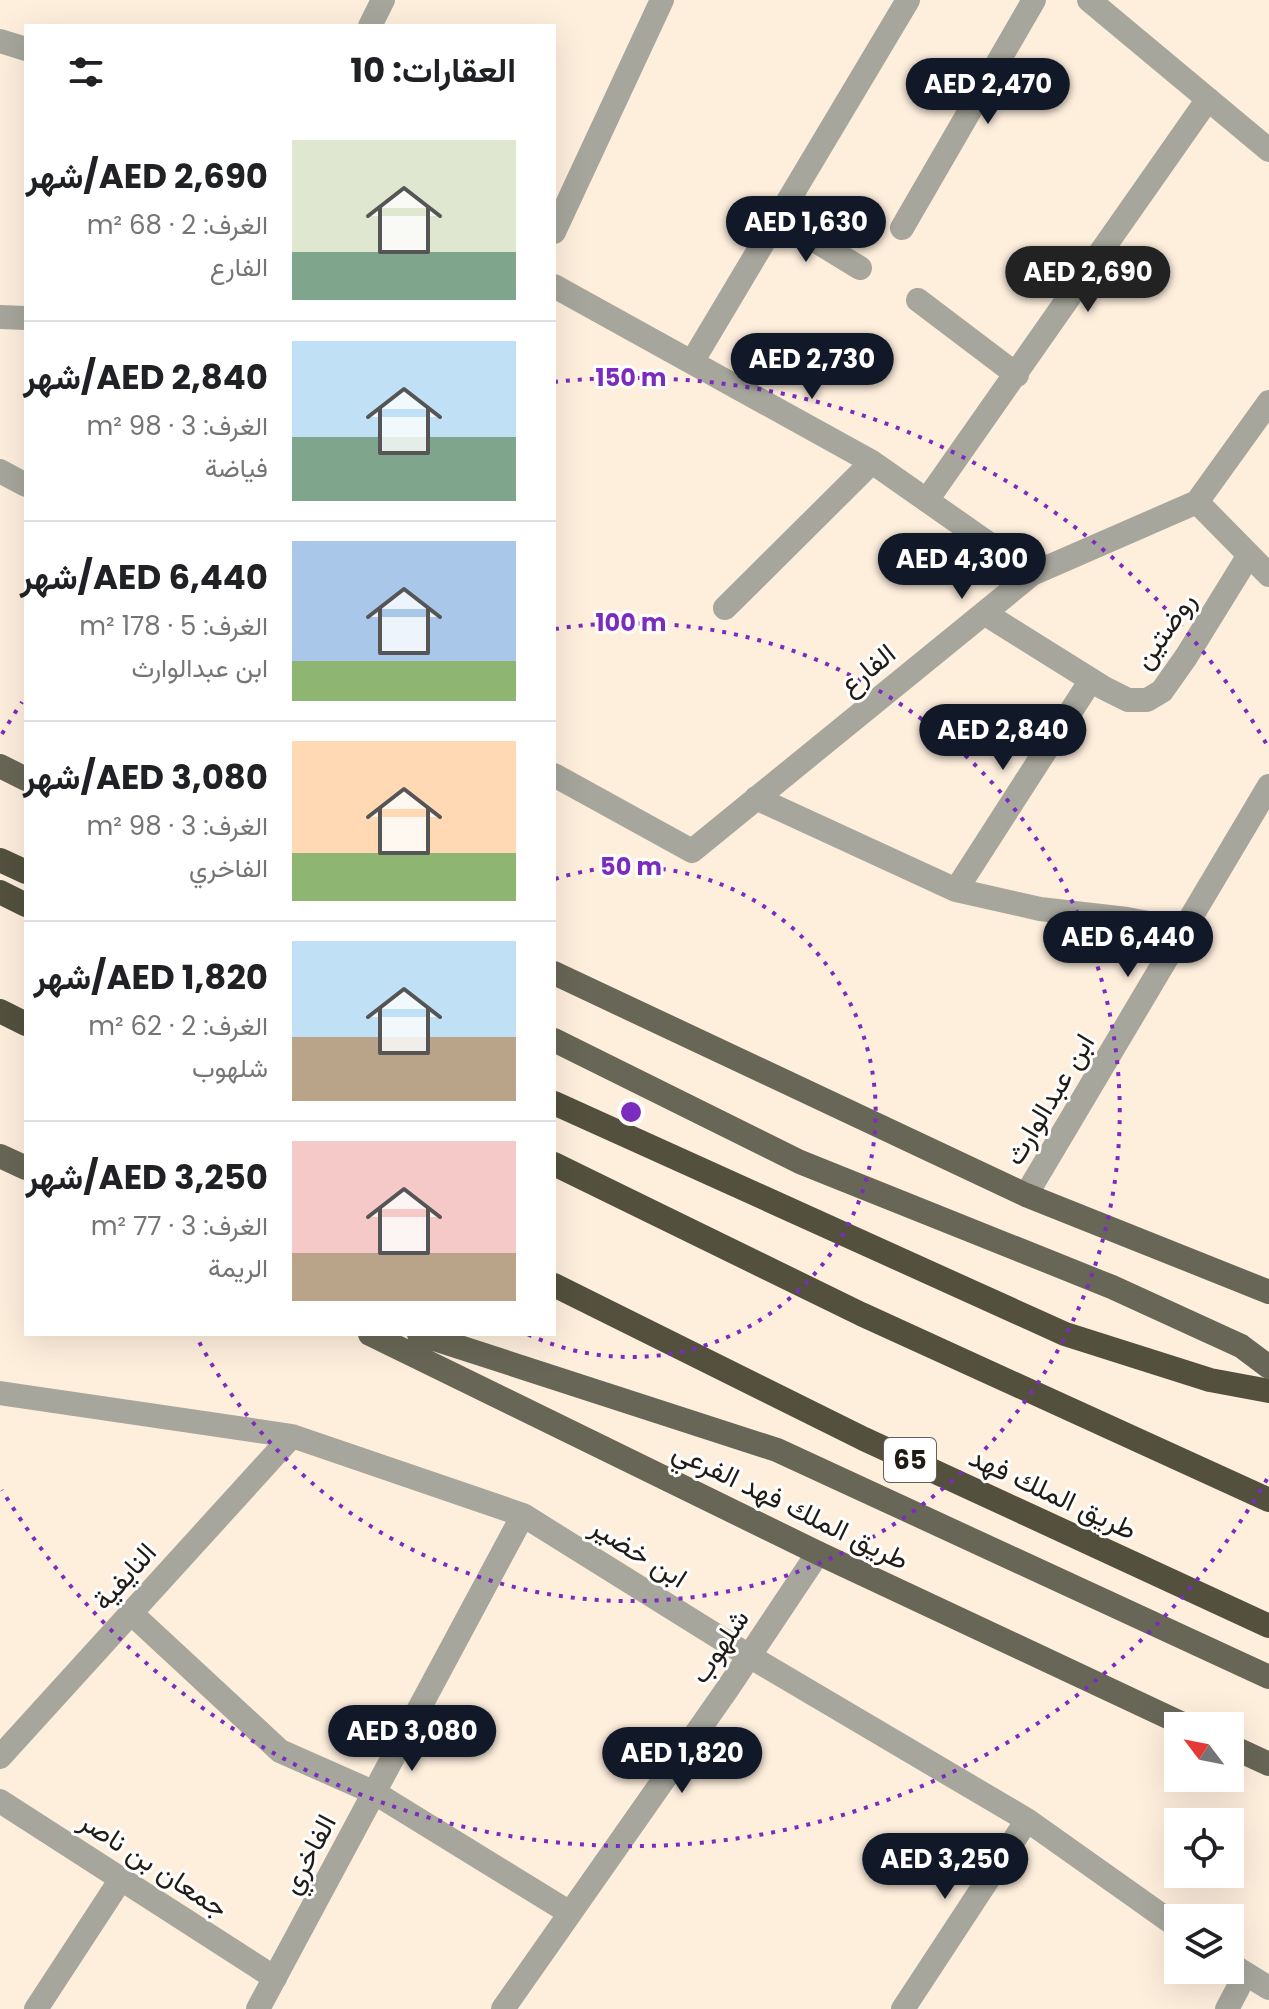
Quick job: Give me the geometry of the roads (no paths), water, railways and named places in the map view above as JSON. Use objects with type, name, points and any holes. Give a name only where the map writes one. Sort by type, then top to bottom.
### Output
[{"type":"highway","points":[[0,860],[24,871]]},
{"type":"highway","points":[[0,892],[24,904]]},
{"type":"highway","points":[[0,1011],[24,1023]]},
{"type":"highway","points":[[556,1104],[1065,1334],[1210,1380],[1269,1391]]},
{"type":"highway","points":[[556,1165],[861,1314],[1269,1500]]},
{"type":"highway","name":"طريق الملك فهد","points":[[556,1286],[864,1439],[1269,1626]]},
{"type":"main road","points":[[0,764],[24,770]]},
{"type":"main road","points":[[0,764],[24,778]]},
{"type":"main road","points":[[556,974],[1026,1195],[1269,1292]]},
{"type":"main road","points":[[556,1041],[800,1162],[1112,1287],[1241,1346],[1269,1367]]},
{"type":"main road","points":[[0,1156],[24,1167]]},
{"type":"main road","name":"طريق الملك فهد الفرعي","points":[[374,1336],[818,1553],[1164,1715]]},
{"type":"main road","points":[[425,1336],[777,1450],[1269,1677]]},
{"type":"main road","points":[[1244,1752],[1269,1764]]},
{"type":"street","points":[[371,24],[383,0]]},
{"type":"street","points":[[556,228],[662,0]]},
{"type":"street","points":[[692,362],[908,0]]},
{"type":"street","points":[[902,228],[1034,0]]},
{"type":"street","points":[[1089,0],[1269,150]]},
{"type":"street","points":[[0,41],[24,48]]},
{"type":"street","points":[[927,500],[1208,99]]},
{"type":"street","points":[[778,218],[860,268]]},
{"type":"street","points":[[556,287],[872,462],[1032,574]]},
{"type":"street","points":[[918,300],[1017,375]]},
{"type":"street","points":[[0,317],[24,318]]},
{"type":"street","points":[[1269,402],[1197,502],[1269,575]]},
{"type":"street","points":[[725,608],[872,462]]},
{"type":"street","points":[[0,471],[24,484]]},
{"type":"street","name":"الفارع","points":[[556,776],[692,851],[1032,574],[1197,502]]},
{"type":"street","name":"روضتين","points":[[984,613],[1128,700],[1147,700],[1162,691],[1186,657],[1249,555]]},
{"type":"street","points":[[956,890],[1091,680]]},
{"type":"street","name":"ابن عبدالوارث","points":[[1026,1195],[1269,786]]},
{"type":"street","points":[[756,798],[956,890],[1040,909],[1127,919],[1185,930]]},
{"type":"street","name":"ابن خضير","points":[[0,1393],[292,1436],[523,1515],[749,1656],[1027,1820],[1164,1917]]},
{"type":"street","name":"النايفية","points":[[0,1757],[292,1436]]},
{"type":"street","name":"الفاخري","points":[[258,2009],[523,1515]]},
{"type":"street","name":"شلهوب","points":[[503,2009],[818,1553]]},
{"type":"street","points":[[131,1613],[280,1751],[375,1793],[570,1913]]},
{"type":"street","name":"جمعان بن ناصر","points":[[0,1801],[275,1978]]},
{"type":"street","points":[[903,2009],[1027,1820]]},
{"type":"street","points":[[36,2009],[121,1879]]},
{"type":"street","points":[[1244,1973],[1269,1988]]},
{"type":"street","points":[[1227,2009],[1234,1984]]}]
